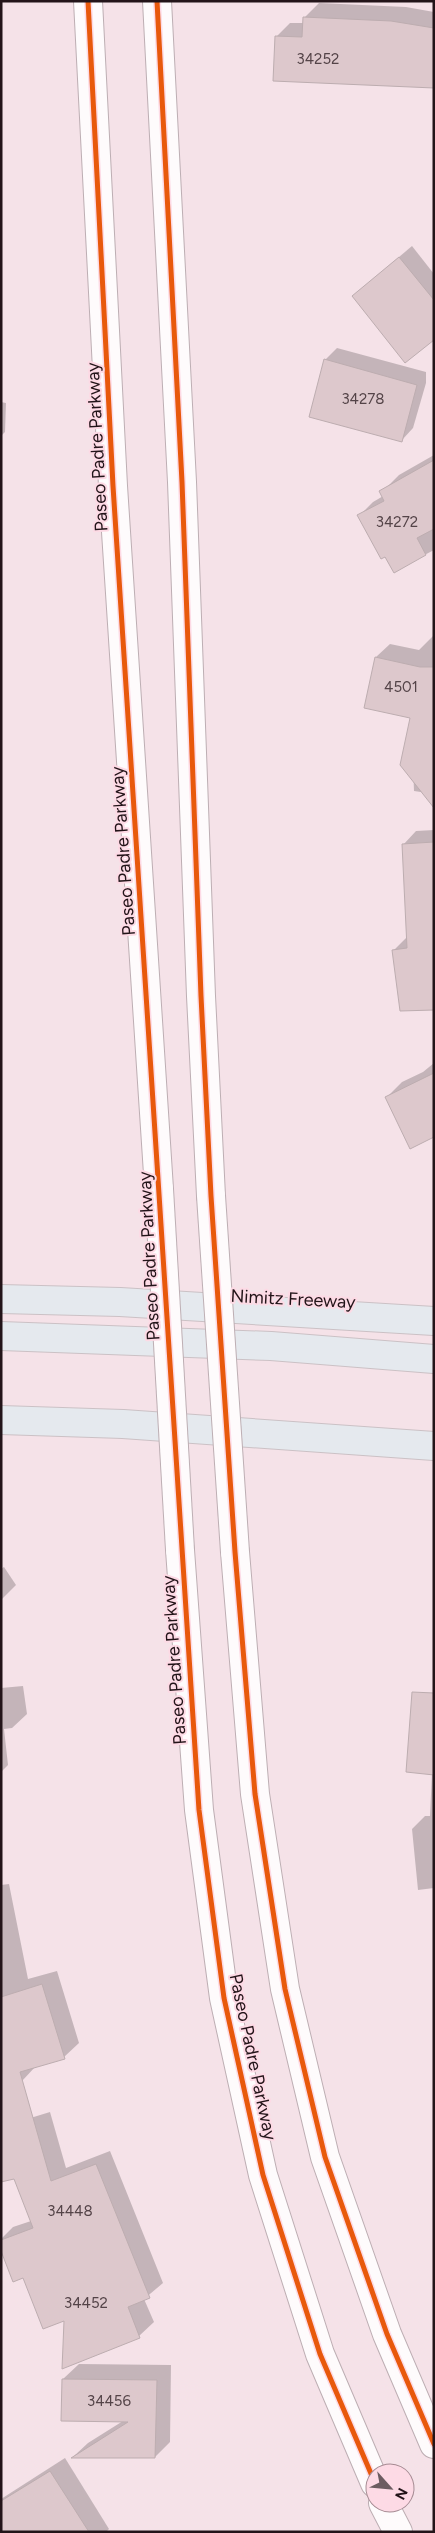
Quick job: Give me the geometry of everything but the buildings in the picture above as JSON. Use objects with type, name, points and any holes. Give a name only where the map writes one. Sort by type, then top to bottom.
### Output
[{"type":"highway","name":"Nimitz Freeway","points":[[1,1299],[120,1302],[434,1321]]},
{"type":"highway","points":[[1,1336],[271,1346],[434,1359]]},
{"type":"highway","points":[[1,1420],[122,1424],[434,1446]]},
{"type":"main road","name":"Paseo Padre Parkway","points":[[88,1],[113,486],[159,1189],[180,1550],[199,1810],[224,1998],[263,2175],[320,2354],[366,2463]]},
{"type":"main road","points":[[157,1],[182,482],[201,996],[211,1196],[235,1552],[255,1794],[285,1989],[325,2156],[387,2334],[434,2444]]},
{"type":"main road","points":[[388,2513],[398,2532]]},
{"type":"cycle path","points":[[88,1],[113,486],[199,1810],[224,1998],[263,2175],[320,2354],[366,2463]]},
{"type":"cycle path","points":[[157,1],[182,482],[201,996],[211,1196],[235,1552],[255,1794],[285,1989],[325,2157],[387,2334],[434,2444]]}]
